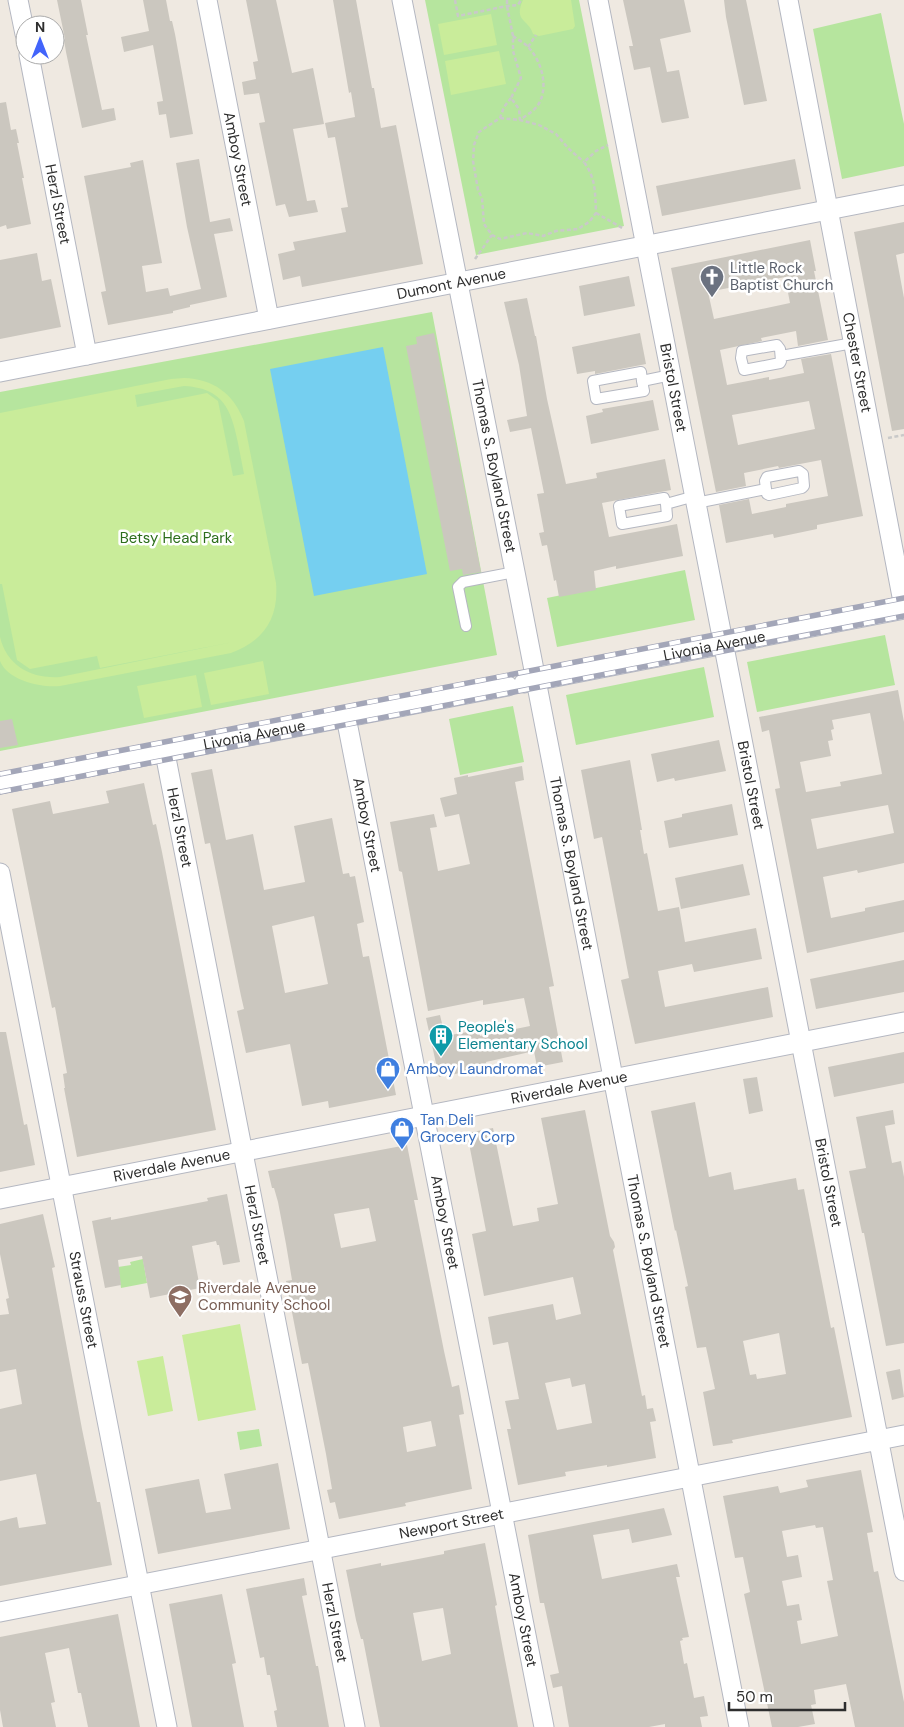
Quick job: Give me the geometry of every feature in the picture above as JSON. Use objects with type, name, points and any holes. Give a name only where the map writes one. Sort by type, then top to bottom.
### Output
[{"type":"street","points":[[18,0],[21,15]]},
{"type":"street","name":"Amboy Street","points":[[207,0],[269,319]]},
{"type":"street","name":"Thomas S. Boyland Street","points":[[402,0],[515,572],[522,683],[613,1079],[739,1727]]},
{"type":"street","name":"Bristol Street","points":[[598,0],[904,1571]]},
{"type":"street","name":"Chester Street","points":[[788,0],[904,608]]},
{"type":"street","name":"Herzl Street","points":[[31,65],[88,355]]},
{"type":"street","name":"Dumont Avenue","points":[[0,372],[904,195]]},
{"type":"street","name":"Livonia Avenue","points":[[0,784],[904,608]]},
{"type":"street","name":"Amboy Street","points":[[346,717],[544,1727]]},
{"type":"street","name":"Herzl Street","points":[[165,753],[355,1727]]},
{"type":"street","name":"Strauss Street","points":[[0,873],[167,1727]]},
{"type":"street","name":"Riverdale Avenue","points":[[0,1199],[904,1022]]},
{"type":"street","name":"Newport Street","points":[[0,1612],[904,1435]]},
{"type":"lane","points":[[780,356],[853,342]]},
{"type":"lane","points":[[641,372],[642,381],[644,391],[596,399],[592,381],[641,372]]},
{"type":"lane","points":[[642,381],[671,375]]},
{"type":"lane","points":[[666,504],[766,489]]},
{"type":"lane","points":[[664,498],[666,504],[667,516],[622,524],[619,506],[664,498]]},
{"type":"lane","points":[[466,626],[458,587],[463,582],[515,572]]},
{"type":"path","points":[[455,0],[458,16],[518,5],[521,0]]},
{"type":"path","points":[[500,118],[520,120],[539,125],[556,134],[584,162],[592,173],[595,189],[596,213],[589,222],[578,229],[556,231],[543,236],[527,233],[500,239],[492,235],[484,224],[482,198],[478,190],[473,161],[474,145],[479,132],[500,118],[504,107],[518,87],[521,78],[513,51],[513,36],[506,6],[507,0]]},
{"type":"path","points":[[528,47],[536,35]]},
{"type":"path","points":[[513,36],[528,47],[537,60],[543,74],[544,92],[537,106],[520,120]]},
{"type":"path","points":[[511,98],[519,109],[520,120]]},
{"type":"path","points":[[584,162],[596,150],[608,145]]},
{"type":"path","points":[[596,213],[624,228]]},
{"type":"path","points":[[474,259],[492,235]]},
{"type":"green space","points":[[425,0],[579,0],[624,226],[476,255]]},
{"type":"green space","points":[[523,0],[571,0],[575,26],[573,29],[539,36],[533,34],[521,16],[520,7]]},
{"type":"green space","points":[[881,13],[904,124],[904,166],[842,179],[813,29]]},
{"type":"green space","points":[[491,14],[497,45],[444,55],[438,24]]},
{"type":"green space","points":[[499,51],[506,84],[451,95],[445,61]]},
{"type":"green space","name":"Betsy Head Park","points":[[432,312],[497,655],[0,751],[0,392]]},
{"type":"green space","points":[[184,378],[204,381],[221,389],[234,403],[244,421],[276,583],[275,607],[267,627],[252,642],[231,653],[60,686],[44,686],[26,682],[10,674],[0,661],[0,637],[3,647],[14,663],[30,673],[49,677],[60,677],[233,642],[100,668],[97,656],[30,669],[17,660],[2,584],[0,584],[0,413]],"holes":[[[184,386],[208,391],[216,396],[223,402],[228,411],[235,431],[244,474],[233,476],[218,401],[207,393],[137,407],[135,395]]]},
{"type":"green space","points":[[685,570],[695,620],[557,647],[547,598]]},
{"type":"green space","points":[[885,635],[895,685],[757,712],[747,662]]},
{"type":"green space","points":[[263,661],[269,694],[211,705],[204,673]]},
{"type":"green space","points":[[704,667],[714,717],[576,745],[566,695]]},
{"type":"green space","points":[[196,675],[202,707],[144,718],[137,686]]},
{"type":"green space","points":[[513,706],[524,762],[460,775],[449,719]]},
{"type":"green space","points":[[143,1259],[147,1283],[121,1288],[118,1267],[131,1265],[130,1262]]},
{"type":"green space","points":[[240,1324],[256,1410],[198,1421],[182,1335]]},
{"type":"green space","points":[[163,1356],[173,1411],[148,1416],[137,1361]]},
{"type":"green space","points":[[259,1429],[262,1446],[240,1450],[237,1432]]},
{"type":"water","points":[[383,347],[427,574],[314,596],[270,369]]},
{"type":"building","points":[[57,0],[81,0],[88,35],[86,35],[102,110],[114,108],[116,120],[82,128],[65,46],[65,15],[60,15]]},
{"type":"building","points":[[143,0],[166,0],[170,21],[172,21],[175,34],[193,134],[170,138],[166,114],[159,115],[157,102],[163,101],[153,45],[124,52],[121,37],[149,31]]},
{"type":"building","points":[[246,0],[276,0],[292,73],[313,68],[324,124],[293,129],[307,201],[315,200],[318,212],[289,217],[285,204],[276,206],[259,123],[265,122],[259,93],[244,95],[242,82],[256,79],[253,62],[258,61]]},
{"type":"building","points":[[333,0],[356,0],[381,128],[396,125],[423,264],[302,287],[300,276],[283,280],[278,254],[295,250],[293,242],[346,232],[341,208],[348,207],[335,137],[328,138],[325,123],[355,117]]},
{"type":"building","points":[[623,0],[684,0],[691,32],[660,39],[667,72],[679,70],[689,118],[662,123],[650,67],[634,70],[629,46],[633,46]]},
{"type":"building","points":[[724,0],[746,0],[767,101],[744,105]]},
{"type":"building","points":[[6,102],[11,130],[16,129],[19,143],[17,143],[24,178],[22,178],[31,224],[7,229],[6,225],[0,227],[0,103]]},
{"type":"building","points":[[199,159],[210,222],[230,218],[233,231],[214,234],[227,297],[190,305],[190,307],[173,311],[173,313],[108,325],[101,292],[106,291],[84,176],[131,167],[130,163],[143,160],[162,263],[142,266],[146,292],[168,288],[170,296],[201,289],[187,227],[176,163]]},
{"type":"building","points":[[795,159],[801,189],[662,216],[656,186]]},
{"type":"building","points":[[904,222],[904,253],[896,255],[904,298],[904,429],[892,431],[854,232]]},
{"type":"building","points":[[810,240],[816,271],[814,271],[828,340],[798,346],[796,331],[761,338],[762,341],[720,350],[727,385],[769,377],[769,380],[804,373],[801,359],[831,354],[863,516],[817,525],[817,529],[774,538],[773,534],[726,543],[719,505],[749,499],[752,514],[786,507],[786,504],[828,496],[821,460],[744,473],[746,486],[716,492],[671,268]],"holes":[[[785,277],[790,303],[714,319],[708,292]],[[809,401],[815,429],[738,445],[732,415]]]},
{"type":"building","points":[[37,253],[42,281],[51,279],[61,327],[0,339],[0,260]]},
{"type":"building","points":[[629,276],[635,306],[584,316],[579,286]]},
{"type":"building","points":[[527,298],[566,484],[597,478],[596,473],[665,459],[671,490],[602,503],[609,537],[677,524],[683,556],[616,569],[616,566],[594,571],[596,590],[559,597],[547,545],[542,546],[539,533],[544,532],[537,494],[544,493],[531,428],[510,432],[507,420],[527,416],[519,365],[504,302]]},
{"type":"building","points":[[434,333],[481,572],[463,575],[462,569],[450,571],[406,346],[417,344],[416,337]]},
{"type":"building","points":[[640,333],[646,364],[595,374],[595,371],[577,374],[572,347]]},
{"type":"building","points":[[653,400],[659,430],[591,444],[586,416],[603,412],[602,409]]},
{"type":"building","points":[[898,690],[904,722],[904,863],[858,873],[857,870],[823,877],[831,918],[865,911],[865,908],[904,900],[904,932],[807,953],[775,789],[780,788],[769,730],[762,732],[759,717]],"holes":[[[870,713],[882,774],[840,782],[841,786],[806,792],[800,762],[831,756],[828,741],[833,740],[831,730],[834,729],[832,720]],[[888,805],[894,833],[817,849],[811,819]]]},
{"type":"building","points":[[12,719],[18,745],[0,748],[0,721]]},
{"type":"building","points":[[719,740],[726,771],[675,781],[674,778],[657,782],[651,754]]},
{"type":"building","points":[[630,760],[642,830],[640,830],[644,854],[647,853],[658,911],[679,907],[685,942],[756,928],[762,959],[694,972],[692,964],[658,971],[665,1007],[768,987],[773,1017],[635,1044],[621,980],[629,978],[602,837],[594,839],[581,770]]},
{"type":"building","points":[[522,766],[524,780],[515,782],[554,986],[549,987],[563,1062],[537,1067],[534,1051],[486,1062],[487,1068],[439,1077],[426,1018],[440,1015],[445,1036],[479,1030],[480,1036],[530,1026],[524,998],[483,1005],[483,1000],[428,1011],[402,872],[399,871],[390,822],[434,814],[437,827],[430,828],[438,871],[470,864],[459,814],[445,817],[440,798],[457,794],[454,778]]},
{"type":"building","points":[[212,769],[226,840],[253,834],[264,890],[305,882],[294,826],[332,818],[343,874],[349,873],[350,877],[355,876],[364,922],[357,924],[363,957],[369,956],[396,1095],[329,1108],[328,1101],[302,1106],[290,1044],[246,1053],[237,1011],[244,1009],[210,843],[205,844],[191,773]],"holes":[[[314,916],[328,984],[285,993],[272,926]]]},
{"type":"building","points":[[144,783],[153,825],[156,824],[162,852],[216,1130],[77,1157],[64,1088],[63,1074],[67,1073],[55,1007],[52,1008],[12,809],[50,801],[53,814],[109,803],[106,791]]},
{"type":"building","points":[[732,804],[738,835],[669,848],[664,821],[682,817],[682,814]]},
{"type":"building","points":[[743,864],[750,895],[681,909],[675,878]]},
{"type":"building","points":[[904,960],[904,992],[816,1009],[810,979]]},
{"type":"building","points":[[0,1032],[6,1032],[24,1125],[27,1124],[35,1165],[0,1172]]},
{"type":"building","points":[[904,1052],[904,1083],[834,1097],[828,1067]]},
{"type":"building","points":[[757,1077],[763,1111],[749,1114],[743,1079]]},
{"type":"building","points":[[695,1102],[709,1177],[731,1172],[734,1190],[796,1178],[798,1190],[804,1189],[831,1328],[834,1327],[852,1417],[732,1440],[733,1443],[713,1446],[703,1392],[715,1389],[706,1347],[697,1348],[685,1287],[688,1286],[651,1111]],"holes":[[[779,1333],[786,1374],[757,1379],[756,1374],[750,1375],[743,1341]]]},
{"type":"building","points":[[585,1110],[610,1236],[615,1247],[613,1250],[642,1396],[645,1395],[647,1409],[653,1408],[656,1421],[650,1422],[656,1458],[565,1472],[566,1476],[518,1485],[507,1429],[511,1429],[505,1401],[519,1399],[508,1342],[493,1345],[488,1317],[553,1304],[556,1320],[581,1314],[573,1277],[484,1296],[472,1234],[486,1231],[467,1133],[493,1128],[513,1226],[539,1221],[537,1208],[558,1204],[541,1118]],"holes":[[[570,1378],[572,1387],[585,1384],[592,1423],[557,1430],[545,1383]]]},
{"type":"building","points":[[893,1110],[895,1124],[885,1126],[892,1163],[901,1161],[904,1177],[904,1343],[886,1346],[864,1233],[862,1233],[849,1171],[866,1168],[856,1117]]},
{"type":"building","points":[[407,1145],[418,1200],[414,1200],[444,1351],[452,1387],[459,1385],[464,1414],[459,1415],[472,1489],[405,1503],[406,1506],[339,1519],[335,1502],[330,1503],[327,1490],[332,1489],[326,1454],[308,1363],[302,1364],[286,1281],[292,1280],[286,1244],[278,1202],[268,1171]],"holes":[[[369,1208],[376,1241],[341,1248],[334,1214]],[[431,1421],[436,1446],[407,1452],[403,1427]]]},
{"type":"building","points":[[227,1194],[240,1262],[223,1265],[219,1245],[217,1245],[216,1241],[192,1246],[200,1288],[150,1298],[142,1256],[118,1260],[121,1285],[105,1288],[92,1221],[111,1217],[111,1220],[208,1201],[207,1198]]},
{"type":"building","points":[[43,1214],[55,1267],[52,1268],[82,1429],[97,1502],[100,1502],[112,1565],[0,1586],[0,1521],[17,1517],[19,1528],[46,1524],[36,1474],[0,1481],[0,1409],[22,1404],[16,1369],[0,1372],[0,1315],[9,1314],[6,1299],[9,1298],[0,1254],[0,1224]]},
{"type":"building","points":[[900,1369],[904,1397],[892,1400],[886,1372]]},
{"type":"building","points":[[278,1463],[290,1529],[158,1554],[145,1489],[199,1479],[206,1513],[231,1509],[224,1474]]},
{"type":"building","points":[[861,1470],[873,1532],[867,1533],[874,1572],[878,1571],[904,1702],[904,1727],[855,1727],[846,1684],[814,1690],[816,1704],[811,1705],[815,1724],[798,1727],[772,1727],[744,1594],[750,1592],[743,1557],[735,1558],[723,1496],[778,1486],[780,1493],[808,1487],[806,1480]],"holes":[[[815,1525],[816,1528],[823,1527],[833,1580],[827,1581],[838,1636],[801,1644],[797,1621],[802,1620],[799,1604],[787,1606],[782,1581],[802,1577],[798,1555],[787,1557],[782,1531]]]},
{"type":"building","points":[[664,1508],[672,1535],[632,1543],[629,1529],[593,1535],[602,1579],[677,1564],[680,1577],[676,1577],[689,1637],[682,1638],[683,1640],[680,1641],[684,1664],[687,1663],[694,1698],[704,1696],[708,1716],[700,1717],[702,1727],[665,1727],[665,1724],[649,1727],[569,1727],[562,1686],[553,1688],[550,1675],[559,1673],[544,1603],[540,1603],[528,1535]]},
{"type":"building","points":[[485,1543],[518,1727],[380,1727],[363,1639],[361,1639],[356,1620],[346,1570],[381,1563],[381,1566],[444,1554],[444,1551]],"holes":[[[443,1608],[451,1654],[422,1661],[413,1613]]]},
{"type":"building","points":[[304,1578],[307,1595],[302,1596],[316,1666],[318,1666],[329,1727],[277,1727],[274,1711],[277,1710],[270,1675],[267,1675],[264,1657],[260,1658],[246,1589]]},
{"type":"building","points":[[222,1594],[236,1663],[232,1664],[244,1727],[192,1727],[169,1604]]},
{"type":"building","points":[[118,1614],[140,1727],[88,1727],[81,1693],[78,1693],[69,1648],[45,1653],[55,1702],[51,1703],[56,1727],[3,1727],[0,1710],[0,1637]]},
{"type":"railway","points":[[0,774],[904,598]]},
{"type":"railway","points":[[0,792],[904,616]]},
{"type":"place","name":"Little Rock Baptist Church","points":[[712,298]]},
{"type":"place","name":"People's Elementary School","points":[[441,1057]]},
{"type":"place","name":"Amboy Laundromat","points":[[388,1090]]},
{"type":"place","name":"Tan Deli Grocery Corp","points":[[402,1150]]},
{"type":"place","name":"Riverdale Avenue Community School","points":[[180,1318]]}]
